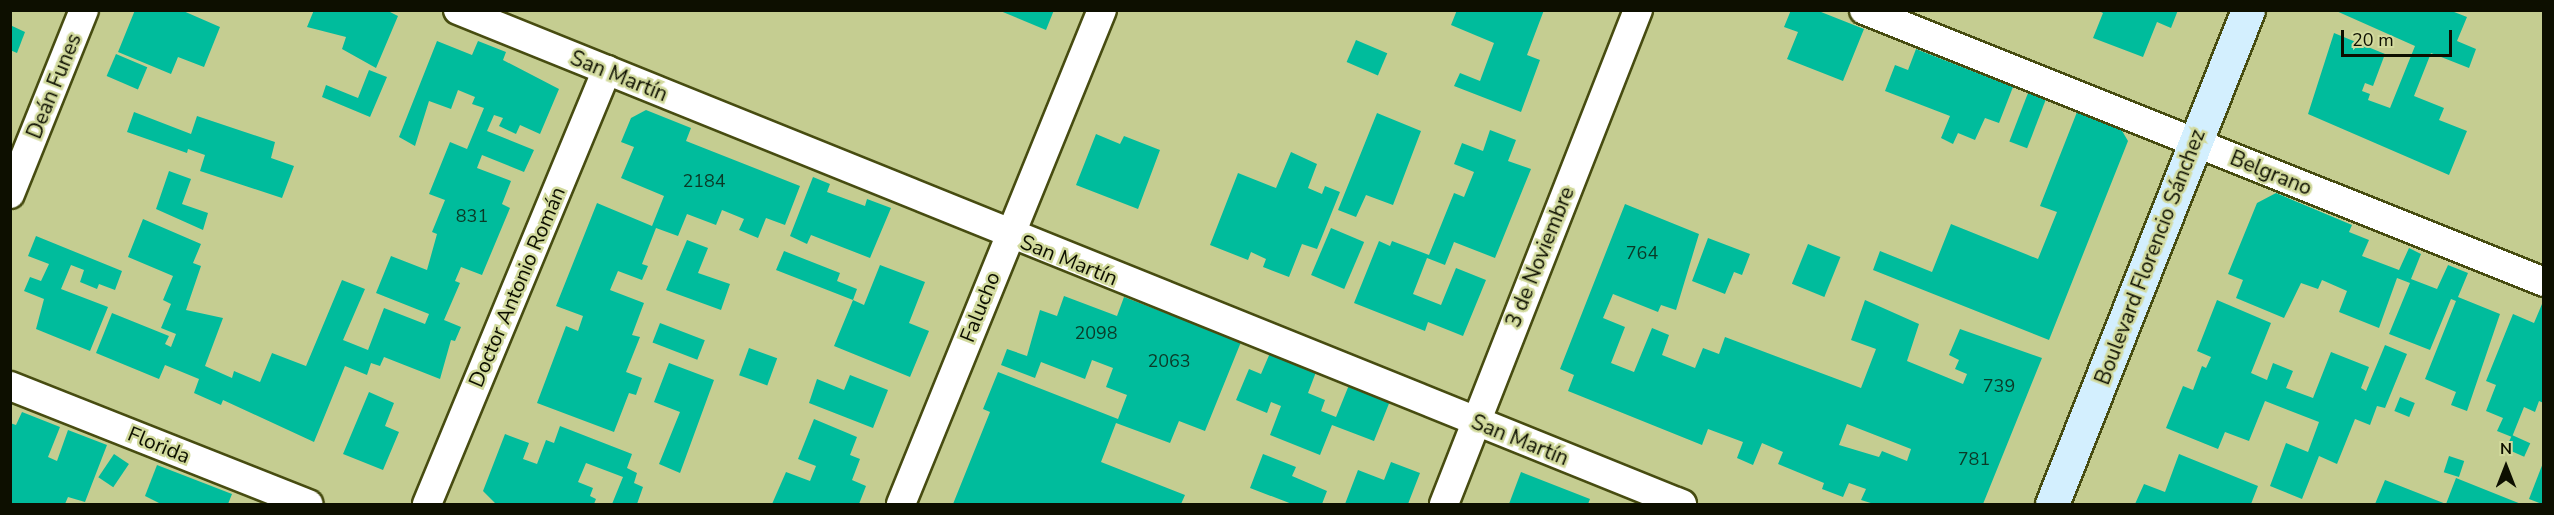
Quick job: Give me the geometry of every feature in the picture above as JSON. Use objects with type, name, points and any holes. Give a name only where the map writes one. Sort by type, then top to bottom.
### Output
[{"type":"main road","name":"Boulevard Florencio Sánchez","points":[[2052,504],[2248,10]]},
{"type":"street","name":"Deán Funes","points":[[10,194],[84,10]]},
{"type":"street","name":"San Martín","points":[[458,10],[1008,235],[1682,504]]},
{"type":"street","name":"Falucho","points":[[901,504],[1008,235],[1102,10]]},
{"type":"street","name":"3 de Noviembre","points":[[1444,504],[1473,422],[1638,10]]},
{"type":"street","name":"Belgrano","points":[[1864,10],[2544,282]]},
{"type":"street","name":"Doctor Antonio Román","points":[[427,504],[608,70]]},
{"type":"street","name":"Florida","points":[[10,386],[309,504]]},
{"type":"building","points":[[135,10],[181,10],[220,27],[204,67],[178,57],[171,74],[118,52]]},
{"type":"building","points":[[314,10],[386,10],[398,16],[376,68],[342,49],[346,37],[307,27]]},
{"type":"building","points":[[998,10],[1054,10],[1046,30]]},
{"type":"building","points":[[1457,10],[1544,10],[1527,55],[1540,60],[1521,112],[1454,86],[1460,73],[1480,81],[1494,43],[1451,25]]},
{"type":"building","points":[[1791,10],[1816,10],[1864,29],[1843,81],[1787,59],[1798,32],[1784,27]]},
{"type":"building","points":[[2097,10],[2178,10],[2171,28],[2157,22],[2143,57],[2093,38],[2103,13]]},
{"type":"building","points":[[2334,10],[2449,10],[2467,17],[2457,41],[2476,49],[2469,68],[2431,53],[2414,96],[2444,108],[2439,120],[2467,131],[2449,175],[2308,114],[2334,33],[2385,54],[2373,86],[2365,83],[2362,91],[2370,94],[2368,100],[2390,108],[2415,46]]},
{"type":"building","points":[[10,25],[25,32],[17,53],[10,50]]},
{"type":"building","points":[[1356,40],[1387,53],[1378,75],[1347,62]]},
{"type":"building","points":[[437,41],[472,55],[478,41],[506,52],[503,60],[559,89],[540,134],[520,125],[516,134],[499,126],[503,118],[494,115],[487,131],[534,150],[524,172],[482,155],[477,168],[511,181],[502,204],[510,208],[482,275],[461,267],[455,281],[460,283],[444,320],[461,327],[455,341],[451,340],[440,379],[384,357],[380,366],[371,363],[367,375],[345,366],[314,442],[223,400],[221,405],[194,393],[199,379],[165,365],[159,379],[96,353],[112,313],[169,336],[165,344],[171,347],[176,334],[161,328],[171,304],[163,300],[173,276],[128,257],[143,219],[201,244],[193,263],[201,266],[186,310],[223,318],[205,366],[232,378],[234,371],[260,382],[272,353],[306,366],[342,280],[365,289],[343,340],[368,350],[384,308],[425,324],[429,314],[376,293],[391,256],[427,270],[437,234],[432,232],[445,200],[429,194],[450,142],[467,149],[484,108],[472,104],[475,97],[458,90],[451,109],[429,101],[415,146],[399,137]]},
{"type":"building","points":[[1916,49],[2013,87],[1999,123],[1985,118],[1975,140],[1958,133],[1953,144],[1941,138],[1950,116],[1885,91],[1895,65],[1908,70]]},
{"type":"building","points":[[116,54],[147,67],[138,89],[107,76]]},
{"type":"building","points":[[369,70],[387,77],[370,117],[322,97],[326,85],[358,98]]},
{"type":"building","points":[[2028,93],[2046,100],[2027,148],[2009,142]]},
{"type":"building","points":[[646,110],[691,128],[686,141],[800,186],[785,225],[766,218],[758,238],[739,230],[744,219],[722,210],[716,225],[687,214],[678,236],[656,228],[642,264],[648,266],[642,280],[618,271],[610,290],[644,303],[632,335],[640,337],[626,372],[642,378],[636,395],[629,393],[614,432],[537,403],[566,326],[578,331],[583,316],[556,306],[597,203],[652,226],[664,196],[621,178],[634,147],[621,142],[631,118]]},
{"type":"building","points":[[134,112],[191,134],[197,116],[275,142],[271,158],[294,166],[282,198],[200,171],[205,155],[188,149],[187,153],[127,132]]},
{"type":"building","points":[[2077,112],[2121,129],[2128,141],[2049,340],[1873,270],[1880,251],[1932,272],[1951,224],[2038,259],[2057,212],[2040,206]]},
{"type":"building","points":[[1377,113],[1421,131],[1393,205],[1366,195],[1356,217],[1338,210]]},
{"type":"building","points":[[1490,130],[1516,140],[1508,161],[1531,169],[1495,258],[1454,242],[1445,265],[1427,258],[1413,294],[1441,305],[1456,268],[1486,280],[1463,336],[1428,322],[1425,331],[1354,303],[1379,241],[1390,246],[1392,241],[1429,255],[1454,193],[1464,197],[1474,172],[1454,164],[1462,143],[1483,151]]},
{"type":"building","points":[[1096,134],[1120,144],[1124,136],[1160,150],[1138,209],[1076,185]]},
{"type":"building","points":[[1291,152],[1317,164],[1308,188],[1322,194],[1325,186],[1340,192],[1317,249],[1302,244],[1289,277],[1263,267],[1266,259],[1251,252],[1248,260],[1210,245],[1238,173],[1276,188]]},
{"type":"building","points":[[169,171],[191,179],[182,204],[208,213],[203,230],[156,209]]},
{"type":"building","points":[[813,177],[830,184],[827,192],[865,206],[867,199],[891,208],[870,258],[811,235],[807,244],[790,236]]},
{"type":"building","points":[[2276,193],[2352,225],[2349,232],[2369,240],[2362,256],[2399,270],[2409,248],[2421,254],[2411,279],[2437,289],[2448,265],[2468,273],[2458,297],[2500,314],[2467,411],[2451,405],[2456,392],[2425,379],[2456,301],[2451,299],[2430,350],[2389,334],[2410,283],[2397,278],[2379,328],[2339,312],[2347,291],[2322,280],[2318,289],[2301,283],[2284,318],[2236,298],[2243,280],[2228,274],[2257,203]]},
{"type":"building","points":[[1625,204],[1699,234],[1676,310],[1661,305],[1658,312],[1613,294],[1603,318],[1625,327],[1611,363],[1634,372],[1652,328],[1669,335],[1662,355],[1695,368],[1703,348],[1719,354],[1725,337],[1861,388],[1876,349],[1851,340],[1865,300],[1919,324],[1907,361],[1963,384],[1967,374],[1955,369],[1959,360],[1949,355],[1960,329],[2042,358],[1983,504],[1874,504],[1861,500],[1866,489],[1849,483],[1843,497],[1822,489],[1824,483],[1778,464],[1783,452],[1762,443],[1753,465],[1737,458],[1743,442],[1708,429],[1702,445],[1568,391],[1574,375],[1560,369]],"holes":[[[1847,424],[1911,449],[1907,461],[1882,451],[1879,457],[1839,445]]]},
{"type":"building","points":[[1331,228],[1364,242],[1344,289],[1311,275]]},
{"type":"building","points":[[36,236],[122,271],[115,290],[99,284],[97,289],[80,282],[84,270],[71,265],[61,289],[108,307],[90,351],[36,329],[44,299],[24,291],[30,277],[41,281],[49,264],[28,256]]},
{"type":"building","points":[[1708,238],[1750,254],[1742,275],[1734,272],[1725,294],[1692,281]]},
{"type":"building","points":[[687,240],[708,248],[698,273],[730,284],[721,310],[666,290]]},
{"type":"building","points":[[1808,244],[1840,257],[1824,297],[1792,284]]},
{"type":"building","points":[[784,251],[840,273],[837,281],[857,289],[853,300],[776,270]]},
{"type":"building","points":[[880,265],[925,282],[909,323],[929,331],[910,377],[834,346],[853,300],[864,305]]},
{"type":"building","points":[[1064,296],[1117,316],[1124,297],[1241,342],[1205,431],[1179,421],[1170,443],[1116,423],[1101,462],[1185,495],[1181,504],[953,504],[990,412],[983,409],[998,372],[1118,419],[1127,395],[1106,387],[1113,368],[1092,360],[1085,379],[1041,362],[1035,378],[1001,365],[1007,349],[1027,356],[1040,310],[1057,316]]},
{"type":"building","points":[[2217,300],[2271,323],[2251,373],[2267,380],[2273,363],[2293,371],[2286,388],[2313,398],[2331,352],[2369,367],[2361,388],[2366,391],[2385,345],[2407,354],[2385,408],[2377,406],[2370,425],[2355,419],[2337,464],[2319,456],[2302,499],[2270,486],[2286,443],[2308,452],[2319,422],[2265,401],[2249,441],[2225,432],[2218,449],[2166,428],[2183,386],[2193,390],[2202,366],[2206,368],[2211,357],[2197,351]]},
{"type":"building","points":[[2542,304],[2544,403],[2539,401],[2535,412],[2524,407],[2512,437],[2497,431],[2503,418],[2486,411],[2496,385],[2486,381],[2513,314],[2534,323]]},
{"type":"building","points":[[660,323],[705,340],[697,360],[652,343]]},
{"type":"building","points":[[749,348],[777,358],[767,386],[739,375]]},
{"type":"building","points":[[1270,353],[1316,372],[1308,393],[1325,400],[1321,411],[1336,417],[1349,385],[1390,401],[1374,441],[1332,425],[1320,455],[1270,435],[1281,406],[1271,402],[1267,413],[1236,400],[1249,369],[1261,374]]},
{"type":"building","points":[[669,363],[714,380],[680,473],[659,464],[680,412],[654,402]]},
{"type":"building","points":[[850,375],[888,390],[873,428],[809,403],[817,379],[844,390]]},
{"type":"building","points":[[369,392],[394,403],[385,426],[399,432],[383,470],[343,454]]},
{"type":"building","points":[[2400,397],[2415,403],[2409,417],[2394,411]]},
{"type":"building","points":[[22,412],[60,427],[48,457],[57,461],[68,430],[107,445],[85,502],[68,497],[65,504],[10,503],[10,423],[16,425]]},
{"type":"building","points":[[814,419],[857,437],[850,455],[860,459],[852,480],[866,486],[859,504],[772,504],[786,472],[810,481],[816,466],[798,459]]},
{"type":"building","points":[[560,426],[632,454],[627,468],[637,473],[634,483],[643,487],[637,504],[612,504],[623,477],[586,463],[578,482],[593,488],[590,496],[596,499],[594,504],[496,504],[483,491],[505,434],[529,443],[523,459],[537,464],[546,440],[554,443]]},
{"type":"building","points":[[2512,435],[2530,443],[2524,457],[2506,449]]},
{"type":"building","points":[[114,454],[129,464],[113,487],[98,477]]},
{"type":"building","points":[[1263,454],[1296,467],[1292,476],[1327,491],[1322,504],[1292,504],[1250,488]]},
{"type":"building","points":[[2179,454],[2258,486],[2251,504],[2135,504],[2144,484],[2165,492]]},
{"type":"building","points":[[2449,456],[2464,461],[2459,477],[2444,472]]},
{"type":"building","points":[[1391,462],[1420,473],[1408,504],[1345,504],[1358,470],[1384,480]]},
{"type":"building","points":[[2543,463],[2544,504],[2542,504],[2529,499]]},
{"type":"building","points":[[157,465],[232,494],[228,504],[161,504],[145,496]]},
{"type":"building","points":[[1521,472],[1590,499],[1588,504],[1509,504]]},
{"type":"building","points":[[2456,478],[2521,504],[2446,504]]},
{"type":"building","points":[[2385,480],[2446,504],[2375,504]]}]
